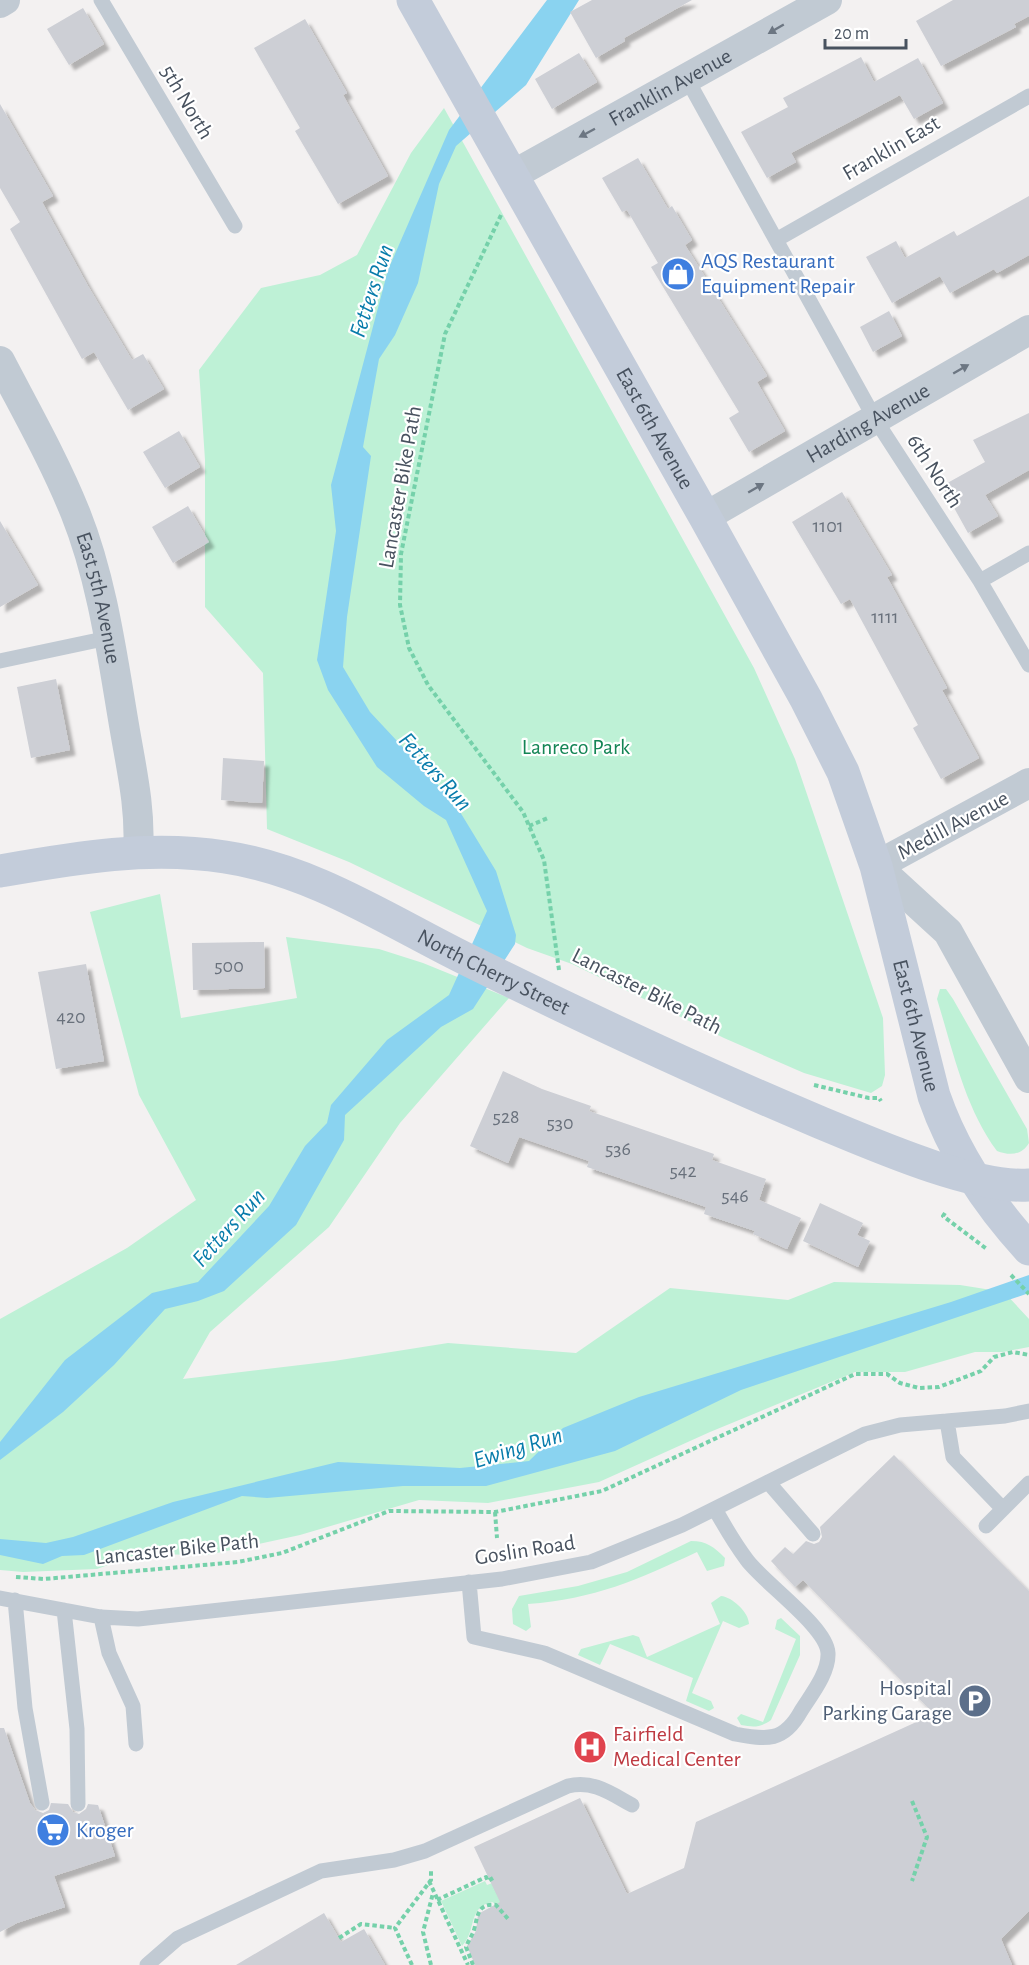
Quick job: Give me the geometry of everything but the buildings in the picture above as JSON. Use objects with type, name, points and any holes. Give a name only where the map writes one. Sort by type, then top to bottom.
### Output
[{"type":"street","points":[[0,3],[5,0]]},
{"type":"street","name":"East 6th Avenue","points":[[413,0],[705,517],[806,699],[843,772],[876,866],[934,1096],[944,1125],[1011,1244]]},
{"type":"street","name":"Franklin Avenue","points":[[505,163],[687,79],[827,0]]},
{"type":"street","name":"Harding Avenue","points":[[705,517],[1029,330]]},
{"type":"street","name":"East 5th Avenue","points":[[0,361],[44,445],[75,514],[97,586],[140,822],[138,851]]},
{"type":"street","name":"Medill Avenue","points":[[876,866],[1029,783]]},
{"type":"street","name":"North Cherry Street","points":[[0,871],[138,851],[188,852],[273,867],[343,895],[516,984],[778,1104],[864,1140],[972,1178],[1014,1186],[1029,1185]]},
{"type":"street","name":"East 6th Avenue","points":[[876,866],[948,932],[1029,1078]]},
{"type":"lane","name":"5th North","points":[[101,0],[235,226]]},
{"type":"lane","name":"6th North","points":[[687,79],[875,419],[980,581],[1029,664]]},
{"type":"lane","name":"Franklin East","points":[[776,240],[1029,96]]},
{"type":"lane","points":[[980,581],[1029,553]]},
{"type":"lane","points":[[0,661],[108,638]]},
{"type":"lane","name":"Goslin Road","points":[[8,1599],[101,1617],[138,1619],[469,1582],[591,1562],[715,1509],[865,1434],[900,1425],[1012,1415],[1029,1411]]},
{"type":"lane","points":[[947,1421],[953,1457],[1003,1509]]},
{"type":"lane","points":[[768,1482],[813,1534]]},
{"type":"lane","points":[[986,1526],[1029,1483]]},
{"type":"lane","points":[[469,1582],[474,1637],[544,1653],[735,1734],[761,1739],[778,1736],[792,1729],[824,1672],[828,1652],[820,1634],[748,1562],[715,1509]]},
{"type":"lane","points":[[8,1599],[42,1803]]},
{"type":"lane","points":[[64,1610],[77,1729],[78,1804]]},
{"type":"lane","points":[[101,1617],[109,1653],[134,1706],[136,1743]]},
{"type":"lane","points":[[147,1965],[178,1938],[321,1871],[394,1860],[425,1851],[568,1786],[582,1783],[592,1784],[632,1805]]},
{"type":"path","name":"Lancaster Bike Path","points":[[504,206],[445,334],[401,554],[400,605],[409,648],[428,685],[523,812],[544,860],[557,969],[568,974]]},
{"type":"path","points":[[529,826],[549,818]]},
{"type":"path","points":[[807,1084],[869,1098],[879,1098],[881,1101]]},
{"type":"path","points":[[945,1213],[943,1216],[1011,1244]]},
{"type":"path","name":"Lancaster Bike Path","points":[[6,1576],[44,1579],[238,1562],[282,1553],[389,1510],[495,1512],[602,1491],[855,1374],[887,1374],[900,1383],[919,1388],[939,1387],[981,1371],[994,1358],[1013,1352],[1029,1355]]},
{"type":"path","points":[[495,1512],[497,1538]]},
{"type":"path","points":[[912,1801],[927,1836],[912,1881]]},
{"type":"path","points":[[438,1900],[486,1877],[488,1881],[493,1878]]},
{"type":"path","points":[[395,1928],[429,1881],[468,1965]]},
{"type":"path","points":[[431,1965],[423,1932],[434,1892]]},
{"type":"path","points":[[473,1965],[466,1947],[477,1912],[484,1906],[496,1905],[509,1920]]},
{"type":"path","points":[[339,1938],[361,1924],[395,1928]]},
{"type":"path","points":[[395,1928],[412,1965]]},
{"type":"green space","name":"Lanreco Park","points":[[444,108],[754,668],[795,759],[883,1018],[885,1075],[882,1086],[871,1093],[804,1073],[724,1038],[572,964],[527,948],[349,862],[267,829],[263,673],[205,607],[205,460],[199,370],[261,288],[320,275],[357,255],[411,153]]},
{"type":"green space","points":[[160,894],[181,1018],[297,998],[286,937],[379,949],[423,963],[509,998],[400,1123],[329,1227],[210,1332],[183,1379],[334,1361],[448,1343],[576,1353],[670,1288],[788,1300],[834,1282],[960,1285],[1004,1292],[1029,1319],[1029,1347],[1003,1352],[975,1352],[905,1372],[855,1372],[710,1432],[599,1482],[488,1503],[419,1500],[300,1535],[208,1555],[138,1554],[97,1569],[23,1572],[0,1570],[0,1319],[127,1248],[196,1200],[139,1095],[90,912]]},
{"type":"green space","points":[[940,989],[946,989],[953,999],[1027,1129],[1029,1143],[1019,1152],[1006,1154],[997,1151],[976,1116],[961,1078],[937,999]]},
{"type":"green space","points":[[691,1541],[706,1543],[714,1548],[725,1558],[724,1566],[707,1571],[697,1552],[615,1587],[574,1598],[528,1604],[531,1627],[526,1631],[513,1624],[512,1609],[519,1596],[578,1586],[627,1572]]},
{"type":"green space","points":[[721,1596],[739,1606],[749,1624],[739,1628],[723,1621],[692,1693],[711,1701],[714,1708],[709,1711],[686,1701],[693,1678],[610,1644],[600,1665],[578,1655],[581,1649],[633,1635],[639,1637],[647,1657],[720,1624],[711,1603]]},
{"type":"green space","points":[[781,1618],[800,1636],[800,1655],[771,1720],[756,1726],[741,1725],[737,1718],[741,1714],[763,1722],[796,1639],[775,1629],[777,1620]]},
{"type":"green space","points":[[485,1881],[487,1885],[495,1882],[504,1908],[492,1902],[479,1909],[475,1914],[470,1934],[462,1946],[441,1901]]},
{"type":"water","points":[[547,0],[579,0],[526,85],[456,146],[439,184],[418,283],[395,335],[379,359],[363,447],[371,456],[347,617],[343,667],[370,712],[454,802],[496,871],[516,935],[515,944],[473,1009],[441,1027],[345,1115],[344,1140],[296,1225],[224,1291],[198,1301],[165,1309],[114,1365],[63,1412],[0,1460],[0,1442],[65,1360],[152,1293],[198,1282],[269,1206],[305,1146],[327,1123],[331,1105],[387,1040],[449,995],[487,911],[446,820],[424,806],[377,767],[328,690],[317,660],[336,531],[331,485],[388,270],[449,130]]},
{"type":"water","points":[[1029,1275],[1029,1293],[741,1390],[615,1451],[486,1486],[403,1486],[267,1498],[242,1496],[84,1555],[62,1556],[43,1564],[0,1555],[0,1539],[46,1543],[73,1537],[173,1502],[338,1462],[460,1468],[529,1461],[563,1428],[639,1397],[951,1302]]},
{"type":"place","name":"AQS Restaurant Equipment Repair","points":[[678,274]]},
{"type":"place","name":"Hospital Parking Garage","points":[[975,1701]]},
{"type":"place","name":"Fairfield Medical Center","points":[[590,1747]]},
{"type":"place","name":"Kroger","points":[[53,1830]]},
{"type":"water label","name":"Fetters Run","points":[[372,291]]},
{"type":"water label","name":"Fetters Run","points":[[435,772]]},
{"type":"water label","name":"Fetters Run","points":[[229,1228]]},
{"type":"water label","name":"Ewing Run","points":[[518,1448]]}]
